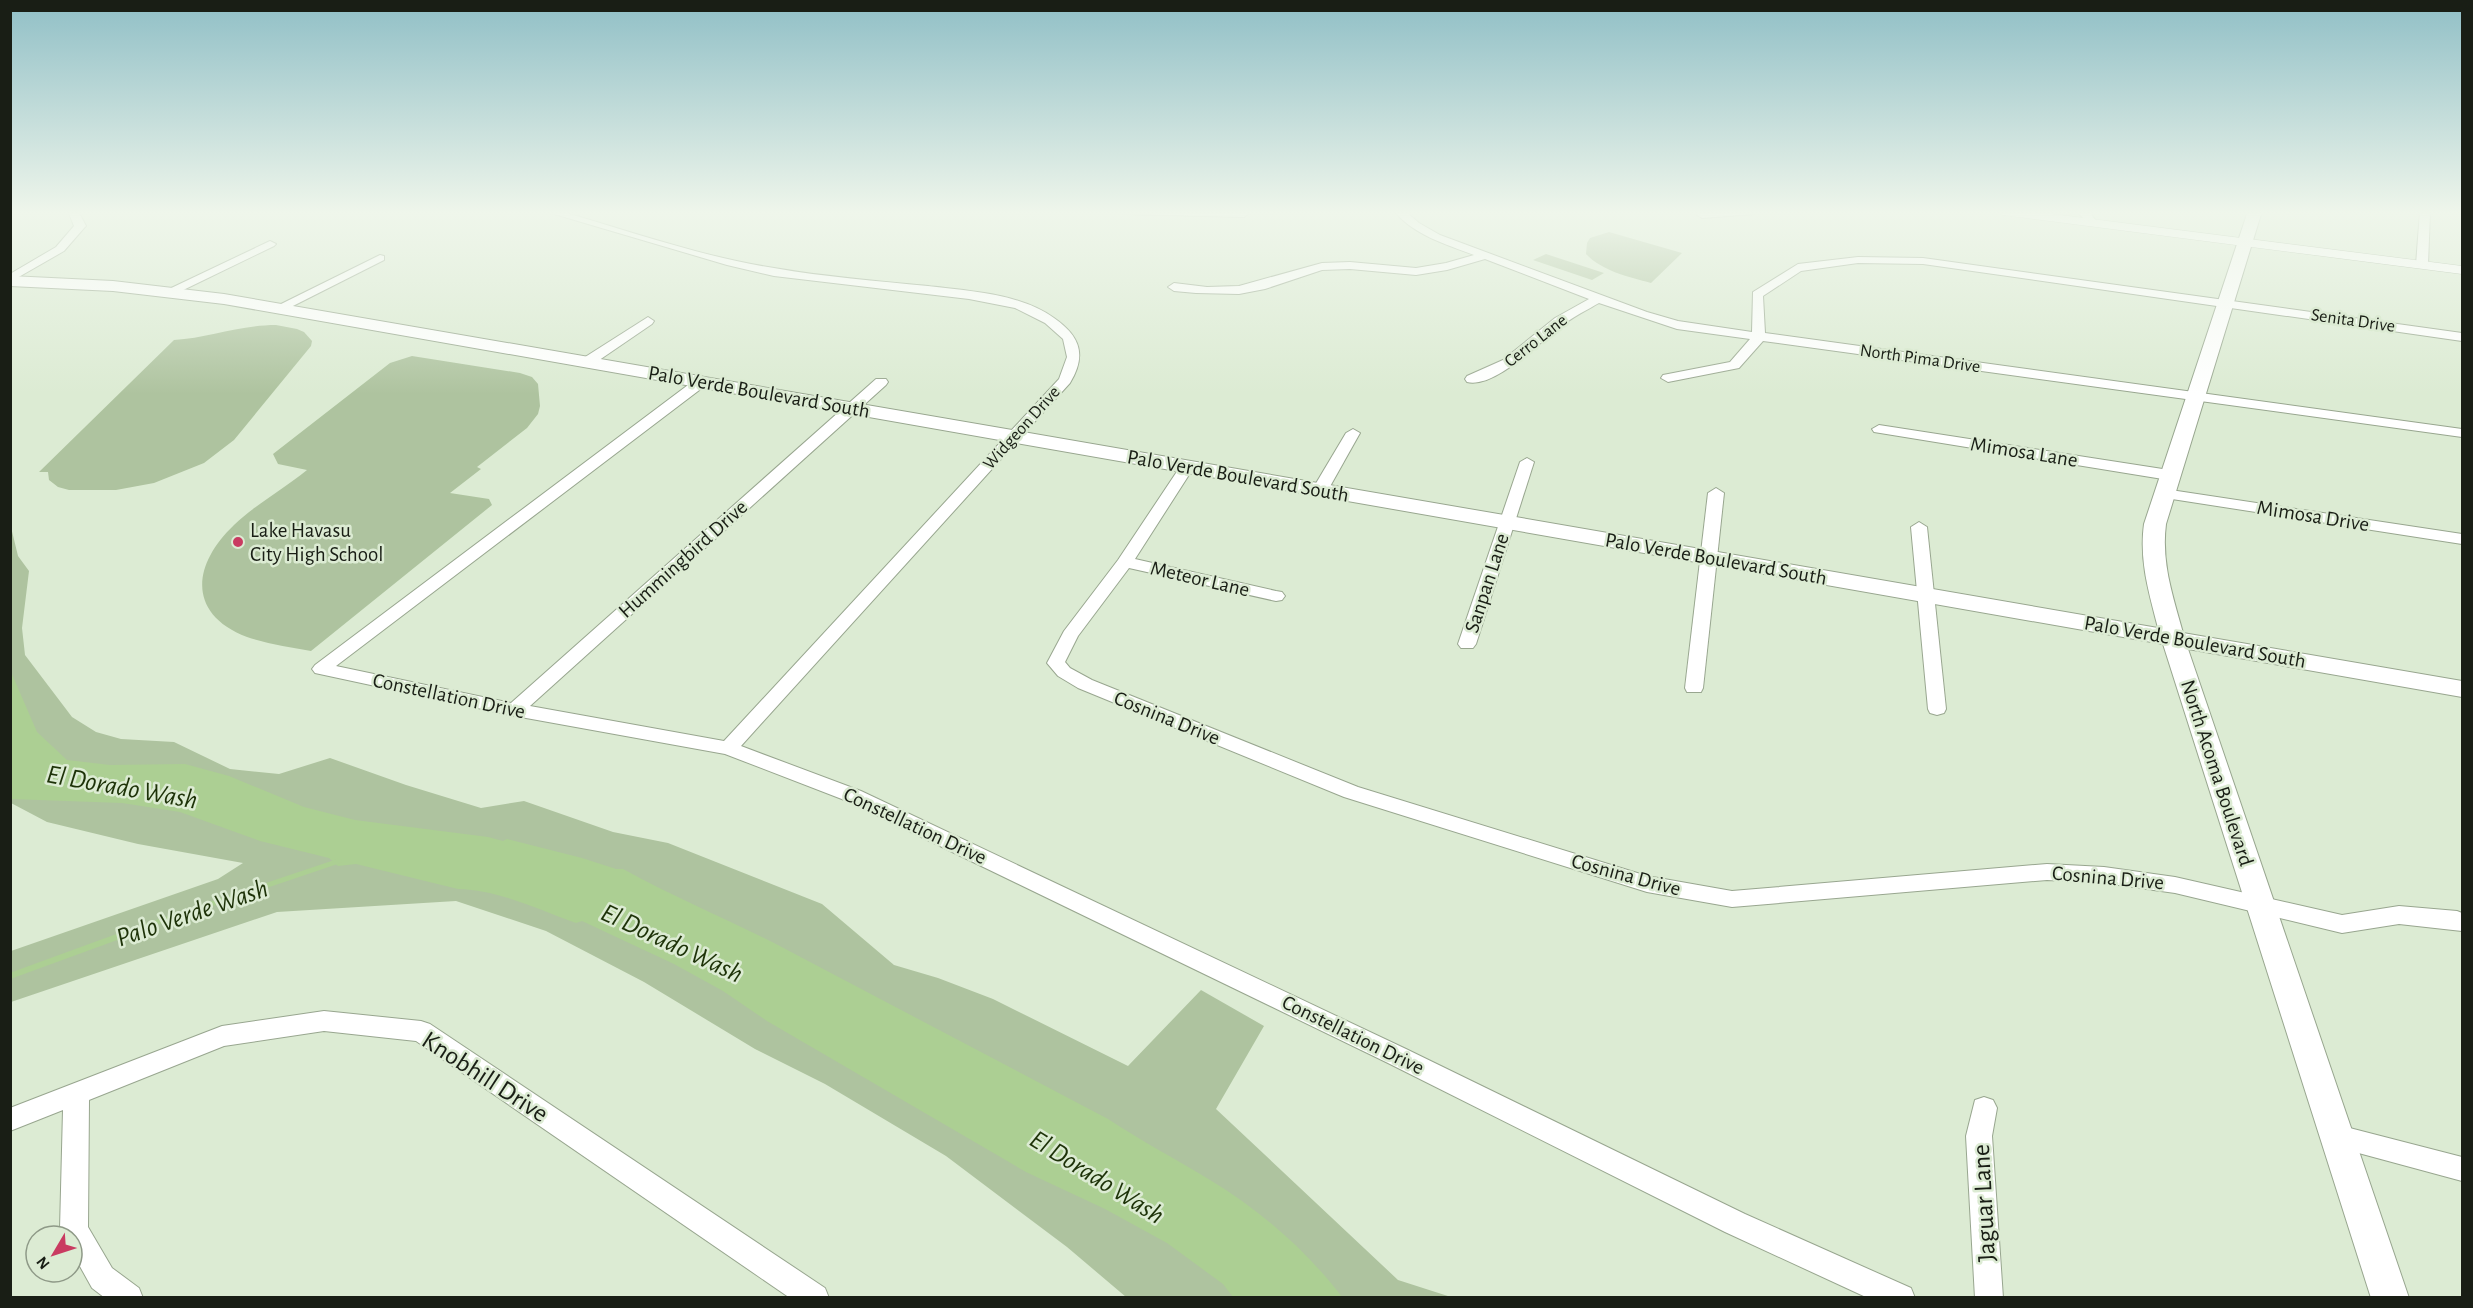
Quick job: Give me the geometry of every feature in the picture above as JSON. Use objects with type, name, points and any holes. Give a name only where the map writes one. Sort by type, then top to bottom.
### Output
[{"type":"main road","name":"North Acoma Boulevard","points":[[2234,272],[2166,484],[2152,545],[2154,569],[2158,592],[2173,639],[2390,1298]]},
{"type":"main road","name":"Palo Verde Boulevard South","points":[[10,280],[171,291],[279,308],[2463,689]]},
{"type":"street","points":[[10,280],[23,272]]},
{"type":"street","points":[[171,291],[211,272]]},
{"type":"street","points":[[279,308],[352,272]]},
{"type":"street","name":"Widgeon Drive","points":[[728,748],[1065,380],[1074,357],[1069,338],[1049,320],[1019,305],[969,295],[774,272]]},
{"type":"street","points":[[1174,287],[1220,292],[1242,290],[1301,272]]},
{"type":"street","name":"North Pima Drive","points":[[1531,272],[1665,322],[2463,433]]},
{"type":"street","name":"Senita Drive","points":[[1760,337],[1757,295],[1791,272]]},
{"type":"street","name":"Senita Drive","points":[[2000,272],[2463,337]]},
{"type":"street","name":"Cerro Lane","points":[[1472,380],[1498,370],[1514,360],[1555,324],[1599,298]]},
{"type":"street","points":[[587,362],[648,321]]},
{"type":"street","points":[[1668,378],[1734,365],[1760,337]]},
{"type":"street","name":"Constellation Drive","points":[[701,382],[321,669],[515,710],[728,748],[854,796],[1365,1041],[1735,1223],[1901,1298]]},
{"type":"street","name":"Hummingbird Drive","points":[[515,710],[881,382]]},
{"type":"street","name":"Mimosa Lane","points":[[1879,429],[2166,484]]},
{"type":"street","points":[[1320,490],[1353,433]]},
{"type":"street","name":"Sanpan Lane","points":[[1467,645],[1527,462]]},
{"type":"street","name":"Cosnina Drive","points":[[1187,467],[1125,562],[1070,635],[1056,663],[1064,672],[1107,693],[1351,792],[1635,881],[1732,899],[2047,872],[2104,875],[2175,885],[2261,907],[2342,924],[2399,915],[2463,922]]},
{"type":"street","name":"Mimosa Drive","points":[[2166,484],[2463,539]]},
{"type":"street","points":[[1694,688],[1716,492]]},
{"type":"street","points":[[1919,527],[1937,709]]},
{"type":"street","name":"Meteor Lane","points":[[1125,562],[1276,596]]},
{"type":"street","name":"Knobhill Drive","points":[[10,1120],[222,1036],[324,1021],[421,1032],[815,1298]]},
{"type":"street","points":[[76,1094],[74,1229],[102,1278],[129,1298]]},
{"type":"street","name":"Jaguar Lane","points":[[1984,1108],[1979,1136],[1989,1298]]},
{"type":"street","points":[[2338,1137],[2463,1169]]},
{"type":"shaded area","points":[[1569,272],[1604,273],[1592,280]]},
{"type":"shaded area","points":[[1614,272],[1662,272],[1651,283]]},
{"type":"shaded area","points":[[276,325],[304,332],[312,341],[311,346],[234,440],[204,463],[154,483],[116,490],[69,490],[58,487],[49,480],[48,472],[39,472],[174,340],[250,327]]},
{"type":"shaded area","points":[[412,356],[520,373],[532,377],[538,384],[540,406],[538,414],[527,428],[477,467],[481,469],[450,493],[489,499],[492,505],[311,651],[247,637],[227,627],[214,615],[205,602],[202,587],[204,572],[210,556],[220,540],[243,517],[307,470],[278,464],[273,454],[390,363]]},
{"type":"shaded area","points":[[10,523],[18,556],[29,571],[22,628],[25,655],[72,717],[96,732],[121,739],[174,742],[230,769],[279,774],[330,758],[481,808],[524,801],[613,832],[668,843],[822,904],[894,965],[938,978],[993,999],[1128,1066],[1201,990],[1264,1026],[1216,1109],[1398,1280],[1451,1297],[1126,1297],[1067,1247],[946,1156],[825,1084],[755,1049],[644,982],[546,931],[456,901],[277,912],[11,1002],[11,951],[218,879],[243,863],[138,844],[47,822],[11,803]]},
{"type":"water","name":"El Dorado Wash","points":[[11,672],[37,732],[67,760],[110,765],[185,764],[229,776],[304,807],[355,820],[488,837],[503,841],[507,839],[623,869],[774,943],[1108,1119],[1247,1204],[1282,1232],[1314,1264],[1342,1297],[1233,1297],[1223,1284],[1167,1243],[1105,1209],[1026,1172],[674,964],[582,921],[576,923],[518,901],[488,893],[458,889],[356,864],[338,866],[329,858],[260,841],[180,812],[122,803],[11,799]]},
{"type":"waterway","name":"Palo Verde Wash","points":[[143,927],[339,861]]},
{"type":"waterway","name":"Palo Verde Wash","points":[[10,976],[147,926]]},
{"type":"place","name":"Lake Havasu City High School","points":[[238,542]]}]
